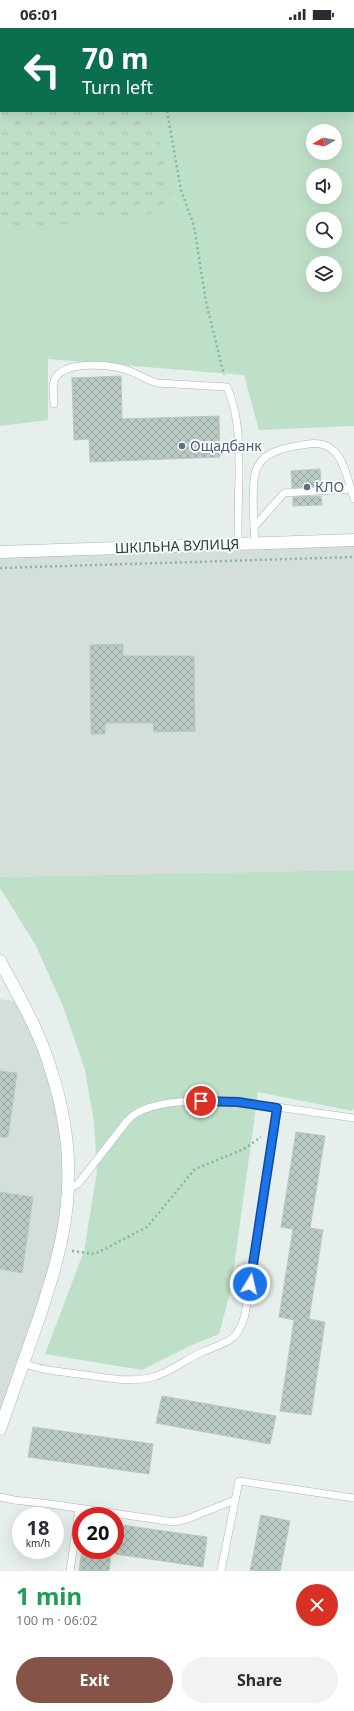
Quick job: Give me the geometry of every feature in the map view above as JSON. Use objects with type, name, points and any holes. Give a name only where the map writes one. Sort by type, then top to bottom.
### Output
[{"type":"street","name":"ШКІЛЬНА ВУЛИЦЯ","points":[[0,552],[354,540]]},
{"type":"street","points":[[0,961],[39,1037],[50,1066],[63,1117],[69,1188],[60,1249],[46,1297],[0,1429]]},
{"type":"lane","points":[[54,404],[54,385],[56,377],[67,369],[82,366],[120,368],[128,370],[147,381],[157,383],[227,387],[234,402],[239,442],[238,544]]},
{"type":"lane","points":[[255,544],[254,487],[256,470],[267,456],[276,451],[288,447],[316,444],[325,445],[336,453],[340,460],[354,499]]},
{"type":"lane","points":[[254,527],[284,493],[350,489]]},
{"type":"lane","points":[[69,1188],[78,1184],[132,1115],[168,1104],[201,1101],[238,1102],[354,1118]]},
{"type":"lane","points":[[23,1364],[49,1370],[122,1380],[136,1380],[161,1374],[173,1369],[189,1358],[227,1342],[236,1336],[242,1329],[245,1315],[277,1108]]},
{"type":"lane","points":[[221,1571],[239,1481],[354,1498]]},
{"type":"lane","points":[[0,1497],[72,1508]]},
{"type":"lane","points":[[124,1515],[174,1522],[187,1519],[235,1500]]},
{"type":"lane","points":[[70,1571],[72,1557]]},
{"type":"path","points":[[167,112],[181,190],[194,226],[206,302],[227,387]]},
{"type":"path","points":[[0,568],[354,557]]},
{"type":"path","points":[[60,1249],[95,1254],[147,1227],[195,1169],[244,1149],[274,1128]]},
{"type":"shaded area","points":[[354,540],[354,870],[0,877],[0,552]]},
{"type":"shaded area","points":[[0,999],[21,1002],[60,1103],[65,1223],[0,1429]]},
{"type":"green space","points":[[0,112],[354,112],[354,426],[259,430],[244,375],[48,359],[48,420],[0,426]]},
{"type":"green space","points":[[0,112],[154,112],[174,211],[0,232]]},
{"type":"green space","points":[[354,870],[354,1108],[352,1111],[258,1092],[231,1289],[219,1334],[192,1345],[142,1370],[45,1354],[84,1251],[97,1172],[94,1122],[85,1070],[63,1006],[35,944],[0,888],[0,877]]},
{"type":"building","points":[[121,376],[122,419],[219,416],[220,457],[90,462],[89,439],[74,440],[72,378]]},
{"type":"building","points":[[320,469],[321,486],[292,488],[291,471]]},
{"type":"building","points":[[321,496],[322,505],[293,506],[293,497]]},
{"type":"building","points":[[123,644],[123,656],[194,656],[195,731],[154,732],[153,723],[105,723],[105,734],[91,734],[90,645]]},
{"type":"building","points":[[0,1071],[17,1073],[8,1137],[0,1137]]},
{"type":"building","points":[[296,1132],[325,1136],[310,1228],[323,1230],[309,1319],[325,1322],[311,1415],[280,1411],[294,1320],[279,1317],[293,1229],[281,1227]]},
{"type":"building","points":[[0,1192],[33,1197],[22,1273],[0,1269]]},
{"type":"building","points":[[162,1396],[276,1416],[270,1444],[156,1423]]},
{"type":"building","points":[[33,1427],[153,1444],[149,1474],[28,1457]]},
{"type":"building","points":[[261,1515],[290,1521],[280,1571],[250,1571]]},
{"type":"building","points":[[124,1525],[207,1537],[203,1567],[124,1555]]},
{"type":"building","points":[[81,1559],[110,1559],[109,1571],[79,1571]]},
{"type":"place","name":"Ощадбанк","points":[[182,446]]},
{"type":"place","name":"КЛО","points":[[307,487]]},
{"type":"route","points":[[201,1101],[238,1102],[277,1108],[250,1284]]}]
